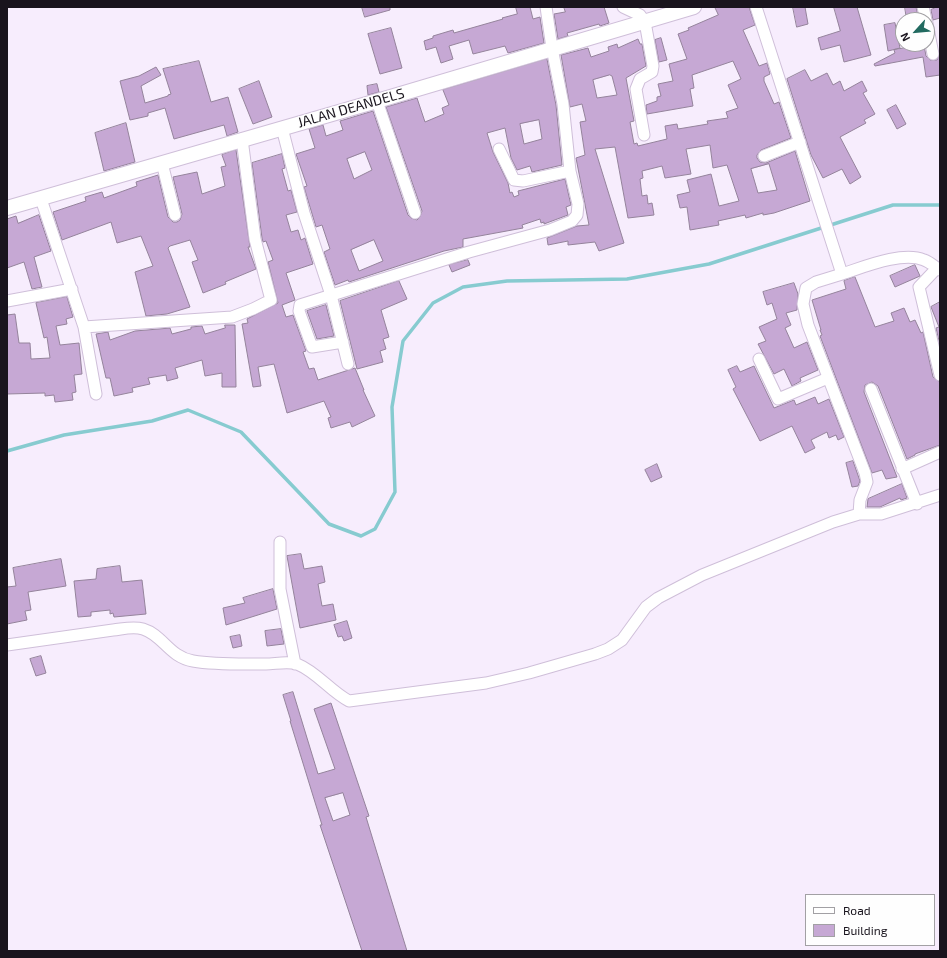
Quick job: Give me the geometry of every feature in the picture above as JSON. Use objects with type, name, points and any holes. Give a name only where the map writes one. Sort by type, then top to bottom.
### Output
[{"type":"street","points":[[343,342],[312,347],[299,311],[300,304],[469,252],[550,230],[572,221],[577,215],[578,204],[570,170],[563,104],[546,7]]},
{"type":"street","points":[[623,7],[640,15],[645,22],[653,70],[650,74],[640,79],[637,84],[636,95],[644,136]]},
{"type":"street","name":"JALAN DEANDELS","points":[[7,208],[645,22],[664,11],[694,7]]},
{"type":"street","points":[[756,7],[842,274]]},
{"type":"street","points":[[377,101],[415,213]]},
{"type":"street","points":[[282,128],[304,213],[331,295],[348,364]]},
{"type":"street","points":[[84,327],[232,317],[271,300],[257,246],[248,195],[242,139]]},
{"type":"street","points":[[764,156],[800,142]]},
{"type":"street","points":[[499,149],[514,180],[523,181],[570,170]]},
{"type":"street","points":[[162,163],[175,215]]},
{"type":"street","points":[[41,199],[84,327],[96,394]]},
{"type":"street","points":[[860,514],[860,500],[866,482],[865,473],[808,325],[803,304],[806,288],[816,282],[859,268],[902,258],[911,257],[925,260],[939,269],[918,287],[940,375]]},
{"type":"street","points":[[7,301],[72,289]]},
{"type":"street","points":[[759,359],[778,399],[828,378]]},
{"type":"street","points":[[871,389],[916,504]]},
{"type":"street","points":[[902,469],[940,452]]},
{"type":"street","points":[[7,645],[81,633],[134,627],[144,629],[156,636],[168,649],[193,661],[249,664],[296,664],[311,672],[338,696],[349,700],[486,683],[529,673],[608,649],[622,640],[646,607],[658,598],[702,575],[833,522],[860,514],[881,514],[916,504],[940,495]]},
{"type":"street","points":[[280,542],[280,589],[296,664]]},
{"type":"building","points":[[362,7],[390,7],[390,10],[365,17]]},
{"type":"building","points":[[516,7],[530,7],[533,19],[540,17],[544,43],[508,53],[505,46],[473,54],[469,40],[449,46],[453,59],[441,63],[436,47],[426,50],[424,41],[433,38],[433,36],[453,30],[454,33],[503,19],[502,18],[517,14]]},
{"type":"building","points":[[564,7],[604,7],[609,23],[600,26],[599,24],[567,33],[568,36],[558,39],[554,14],[565,12]]},
{"type":"building","points":[[715,7],[749,7],[755,25],[743,30],[759,66],[767,63],[770,74],[764,77],[764,81],[774,104],[779,102],[791,138],[761,150],[757,155],[757,158],[760,162],[766,163],[795,151],[810,201],[774,213],[763,215],[763,213],[746,218],[745,215],[718,221],[719,225],[690,230],[687,207],[680,208],[677,195],[690,192],[687,180],[711,174],[719,206],[739,201],[727,165],[713,168],[710,145],[686,149],[691,174],[665,178],[662,166],[642,171],[643,178],[640,179],[642,196],[647,195],[648,204],[652,203],[654,215],[628,218],[615,147],[595,149],[624,243],[599,251],[595,242],[568,245],[568,241],[548,245],[547,238],[577,226],[589,225],[576,158],[585,155],[580,122],[586,121],[582,104],[570,107],[561,55],[588,48],[591,57],[609,51],[608,47],[617,44],[618,48],[638,39],[640,44],[642,44],[646,66],[626,78],[634,121],[630,122],[634,144],[637,143],[638,146],[667,139],[665,126],[677,124],[678,129],[708,124],[707,121],[728,118],[726,112],[738,108],[728,85],[741,79],[733,61],[692,75],[694,88],[690,89],[693,106],[647,114],[646,105],[657,101],[657,97],[661,96],[658,84],[673,81],[669,64],[687,59],[678,34],[718,15]],"holes":[[[610,75],[612,76],[617,95],[597,98],[593,80]],[[769,164],[777,190],[758,193],[751,169]]]},
{"type":"building","points":[[793,7],[805,7],[808,24],[797,27]]},
{"type":"building","points":[[834,7],[857,7],[871,55],[844,62],[840,45],[821,50],[818,38],[840,31]]},
{"type":"building","points":[[905,7],[916,7],[917,12],[906,12]]},
{"type":"building","points":[[940,7],[940,18],[935,19],[935,12],[931,12],[931,10]]},
{"type":"building","points":[[895,23],[895,49],[888,51],[884,25]]},
{"type":"building","points":[[391,28],[402,68],[380,74],[368,34]]},
{"type":"building","points":[[661,38],[667,60],[659,62],[655,40]]},
{"type":"building","points":[[894,50],[895,52],[925,52],[926,56],[930,60],[937,60],[940,53],[940,75],[926,77],[923,57],[875,66],[874,64],[895,53]]},
{"type":"building","points":[[547,59],[556,105],[562,165],[532,172],[530,166],[517,170],[511,158],[505,128],[487,133],[493,152],[508,183],[510,193],[512,192],[514,197],[519,195],[518,191],[565,179],[571,205],[566,207],[568,215],[544,224],[544,222],[541,223],[540,219],[522,225],[523,228],[463,239],[463,247],[444,251],[349,282],[348,280],[335,285],[324,252],[330,249],[322,225],[316,227],[304,187],[307,186],[296,154],[315,148],[309,129],[323,125],[326,136],[343,130],[340,121],[373,111],[408,215],[417,220],[422,211],[386,107],[417,98],[425,122],[444,114],[442,108],[449,105],[443,90]],"holes":[[[539,120],[542,139],[524,144],[520,124]],[[365,152],[372,170],[354,179],[347,159]],[[374,240],[383,261],[359,271],[351,250]]]},
{"type":"building","points":[[199,61],[211,102],[228,97],[238,132],[227,136],[224,125],[174,139],[165,108],[148,113],[148,116],[130,120],[120,81],[139,76],[156,67],[161,75],[141,86],[145,103],[171,94],[163,69]]},
{"type":"building","points":[[805,70],[811,81],[827,73],[833,85],[840,81],[844,91],[862,81],[867,91],[863,93],[875,114],[864,120],[866,123],[840,137],[861,177],[850,184],[842,169],[823,178],[811,155],[787,79]]},
{"type":"building","points":[[259,81],[272,117],[253,124],[239,89]]},
{"type":"building","points":[[377,84],[379,92],[368,95],[367,86]]},
{"type":"building","points":[[896,105],[906,124],[897,129],[887,110]]},
{"type":"building","points":[[126,123],[135,162],[104,171],[95,133]]},
{"type":"building","points":[[236,150],[250,247],[248,247],[256,269],[225,282],[226,284],[203,293],[192,262],[198,260],[190,240],[170,246],[168,248],[190,307],[167,314],[146,316],[135,272],[153,266],[141,236],[117,243],[111,222],[62,240],[53,212],[86,201],[85,197],[102,192],[104,198],[137,186],[136,182],[158,175],[168,217],[173,222],[177,222],[180,220],[182,214],[173,177],[197,172],[202,194],[225,186],[221,167],[226,166],[222,155]]},
{"type":"building","points":[[282,154],[285,168],[282,169],[288,191],[291,190],[297,212],[286,215],[291,232],[298,230],[301,240],[305,238],[313,264],[286,273],[295,300],[282,305],[286,317],[293,315],[306,351],[303,352],[309,369],[314,368],[318,380],[355,368],[375,416],[352,427],[350,422],[331,428],[328,418],[331,417],[324,401],[287,413],[274,364],[258,367],[261,386],[253,387],[242,324],[248,323],[247,319],[278,303],[268,262],[273,260],[266,241],[263,242],[262,238],[252,163]]},
{"type":"building","points":[[39,215],[51,251],[34,257],[42,287],[32,289],[24,262],[7,268],[7,219],[16,216],[18,223]]},
{"type":"building","points":[[468,260],[470,265],[452,272],[449,265]]},
{"type":"building","points":[[915,265],[920,276],[895,287],[890,276]]},
{"type":"building","points":[[855,277],[875,327],[894,321],[891,313],[904,308],[910,322],[915,320],[921,333],[923,332],[933,377],[940,382],[940,445],[915,454],[907,459],[878,386],[872,382],[865,385],[864,392],[897,477],[886,479],[882,470],[872,473],[820,336],[822,335],[821,330],[812,300],[846,289],[844,281]]},
{"type":"building","points":[[399,281],[407,299],[381,310],[389,337],[383,339],[386,349],[380,351],[383,362],[357,369],[340,301]]},
{"type":"building","points":[[794,283],[798,294],[797,310],[786,313],[791,325],[785,328],[794,348],[807,342],[818,370],[800,378],[801,381],[792,386],[784,369],[774,374],[758,344],[766,341],[759,327],[777,319],[772,303],[767,305],[763,292]]},
{"type":"building","points":[[67,297],[73,317],[66,319],[67,324],[56,326],[60,345],[79,343],[82,374],[74,375],[76,392],[72,393],[73,400],[55,402],[54,395],[45,396],[45,393],[7,394],[7,315],[15,314],[19,343],[30,343],[31,359],[50,358],[47,337],[44,338],[36,303]]},
{"type":"building","points":[[940,302],[940,345],[936,328],[939,327],[931,307]]},
{"type":"building","points":[[326,305],[334,336],[317,339],[307,311]]},
{"type":"building","points":[[225,325],[235,325],[236,387],[222,387],[222,373],[205,376],[202,360],[175,368],[178,378],[167,381],[166,375],[148,378],[150,384],[132,388],[133,392],[114,396],[110,378],[106,378],[96,334],[108,332],[110,340],[135,331],[170,328],[172,334],[191,329],[191,327],[202,326],[205,334],[225,328]]},
{"type":"building","points":[[737,366],[740,372],[754,366],[774,408],[794,400],[796,405],[815,397],[818,404],[829,399],[844,437],[838,440],[836,435],[829,438],[827,432],[811,440],[815,448],[805,453],[792,426],[760,441],[733,389],[736,387],[728,370]]},
{"type":"building","points":[[853,461],[860,481],[858,486],[852,487],[846,463]]},
{"type":"building","points":[[657,464],[662,477],[651,482],[645,470]]},
{"type":"building","points":[[902,484],[907,498],[901,500],[900,498],[880,507],[867,507],[868,499]]},
{"type":"building","points":[[301,554],[304,569],[322,566],[325,582],[318,584],[322,606],[333,604],[336,620],[300,628],[287,556]]},
{"type":"building","points":[[61,559],[66,586],[28,592],[31,610],[25,611],[27,620],[7,624],[7,587],[16,586],[13,568]]},
{"type":"building","points":[[120,566],[122,582],[142,580],[146,614],[114,617],[113,613],[110,614],[110,610],[91,612],[91,616],[78,617],[74,581],[96,579],[97,569]]},
{"type":"building","points":[[273,589],[277,609],[226,625],[223,608],[245,603],[243,598]]},
{"type":"building","points":[[347,621],[352,638],[344,641],[342,636],[338,637],[334,625]]},
{"type":"building","points":[[281,629],[284,644],[267,646],[265,631]]},
{"type":"building","points":[[240,635],[242,646],[233,648],[230,637]]},
{"type":"building","points":[[41,656],[46,673],[36,676],[30,659]]},
{"type":"building","points":[[293,692],[318,774],[335,769],[314,709],[331,703],[369,816],[366,817],[407,951],[362,951],[320,825],[322,825],[283,695]],"holes":[[[343,793],[350,815],[333,821],[325,798]]]},
{"type":"waterway","points":[[7,451],[64,435],[152,421],[188,410],[241,432],[329,524],[361,536],[375,529],[395,492],[392,407],[403,341],[433,303],[463,287],[507,281],[627,279],[709,264],[893,205],[940,205]]}]
